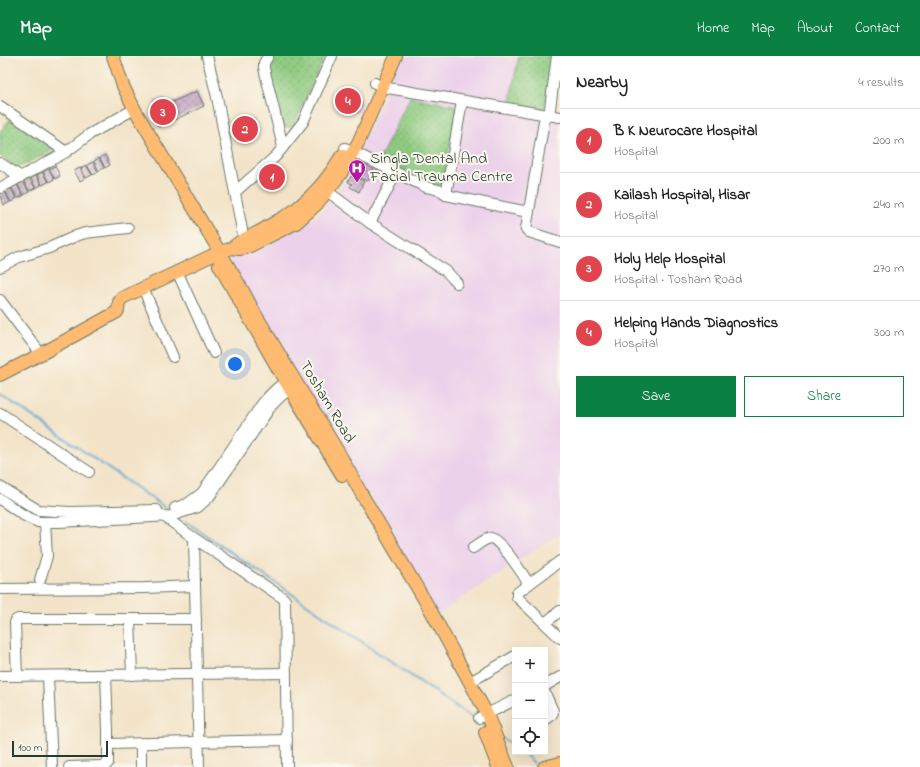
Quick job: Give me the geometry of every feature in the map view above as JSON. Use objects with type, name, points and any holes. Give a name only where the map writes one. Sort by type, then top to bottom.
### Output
[{"type":"main road","name":"Tosham Road","points":[[105,56],[111,76],[129,112],[216,254]]},
{"type":"main road","name":"Tosham Road","points":[[113,56],[123,86],[135,110],[449,660],[483,716],[508,767]]},
{"type":"main road","points":[[0,375],[117,312],[119,309],[120,299],[216,254],[232,248],[239,249],[245,243],[271,230],[296,223],[317,204],[340,175],[349,150],[378,85],[387,56]]},
{"type":"main road","points":[[378,85],[396,56]]},
{"type":"main road","points":[[271,230],[320,188],[336,165],[349,150]]},
{"type":"main road","name":"Tosham Road","points":[[291,383],[339,453],[431,611],[470,682],[483,716],[498,767]]},
{"type":"main road","points":[[544,767],[560,763]]},
{"type":"street","points":[[207,56],[217,96],[245,243]]},
{"type":"street","points":[[268,56],[264,63],[264,68],[283,147]]},
{"type":"street","points":[[235,192],[276,156],[303,122],[332,56]]},
{"type":"street","points":[[557,56],[525,226],[526,230],[529,232],[560,242]]},
{"type":"street","points":[[378,85],[560,118]]},
{"type":"street","points":[[446,195],[462,101]]},
{"type":"street","points":[[0,106],[66,152]]},
{"type":"street","points":[[0,188],[66,152],[90,134],[129,112]]},
{"type":"street","points":[[349,150],[426,187],[439,190],[446,195],[528,212]]},
{"type":"street","points":[[0,163],[21,177]]},
{"type":"street","points":[[370,222],[396,173]]},
{"type":"street","points":[[327,192],[370,222],[446,271],[457,283]]},
{"type":"street","points":[[0,267],[19,257],[49,248],[85,233],[128,228]]},
{"type":"street","points":[[177,271],[214,353]]},
{"type":"street","points":[[143,288],[173,357]]},
{"type":"street","points":[[0,300],[41,354]]},
{"type":"street","points":[[0,487],[38,510],[70,512],[169,510],[187,504],[202,493],[270,394],[280,385],[291,383]]},
{"type":"street","points":[[0,499],[23,515],[38,522],[171,516],[198,507],[209,497],[271,406],[291,383]]},
{"type":"street","points":[[0,413],[89,472]]},
{"type":"street","points":[[156,510],[194,538],[285,600],[287,767]]},
{"type":"street","points":[[40,580],[47,556],[45,522]]},
{"type":"street","points":[[194,538],[199,767]]},
{"type":"street","points":[[473,548],[489,538],[493,539],[510,556],[529,584]]},
{"type":"street","points":[[558,633],[544,623],[517,596],[517,593],[560,561]]},
{"type":"street","points":[[0,589],[145,588],[195,586]]},
{"type":"street","points":[[544,623],[560,611]]},
{"type":"street","points":[[17,676],[15,623],[18,619],[196,619]]},
{"type":"street","points":[[130,619],[132,675]]},
{"type":"street","points":[[470,682],[512,658]]},
{"type":"street","points":[[0,676],[286,673]]},
{"type":"street","points":[[69,767],[107,766],[108,744],[106,675]]},
{"type":"street","points":[[48,676],[52,767]]},
{"type":"street","points":[[548,684],[560,676]]},
{"type":"street","points":[[548,700],[553,711],[552,716],[548,718]]},
{"type":"street","points":[[483,716],[512,702]]},
{"type":"street","points":[[108,744],[287,740]]},
{"type":"street","points":[[141,743],[141,767]]},
{"type":"shaded area","points":[[400,56],[490,56],[512,60],[513,56],[560,56],[553,112],[560,114],[560,405],[557,407],[560,410],[560,533],[437,615],[227,259],[281,237],[318,216],[344,183],[377,112]]},
{"type":"green space","points":[[272,56],[325,56],[293,127],[281,127],[268,62]]},
{"type":"green space","points":[[519,56],[553,56],[544,110],[509,104]]},
{"type":"green space","points":[[410,97],[457,106],[442,188],[380,158]]},
{"type":"green space","points":[[10,119],[54,150],[17,168],[0,156],[0,132]]},
{"type":"building","points":[[197,91],[204,106],[159,127],[152,111]]},
{"type":"building","points":[[342,93],[362,103],[357,113],[337,103]]},
{"type":"building","points":[[164,98],[167,103],[156,107],[154,102]]},
{"type":"building","points":[[254,119],[257,134],[238,138],[235,123]]},
{"type":"building","points":[[105,155],[110,165],[105,168],[100,158]]},
{"type":"building","points":[[99,158],[104,168],[99,171],[94,161]]},
{"type":"building","points":[[360,160],[375,166],[368,181],[354,175]]},
{"type":"building","points":[[93,162],[98,172],[93,175],[87,165]]},
{"type":"building","points":[[86,165],[92,175],[86,178],[81,168]]},
{"type":"building","points":[[55,166],[60,176],[55,179],[49,169]]},
{"type":"building","points":[[80,168],[85,178],[80,181],[74,171]]},
{"type":"building","points":[[49,169],[54,179],[49,182],[43,172]]},
{"type":"building","points":[[277,170],[283,181],[271,187],[265,177]]},
{"type":"building","points":[[42,172],[48,182],[42,185],[37,175]]},
{"type":"building","points":[[36,175],[41,185],[36,188],[31,178]]},
{"type":"building","points":[[351,176],[355,179],[356,177],[364,181],[359,192],[350,187],[352,184],[348,182]]},
{"type":"building","points":[[29,178],[35,188],[29,191],[24,181]]},
{"type":"building","points":[[23,182],[29,192],[23,195],[18,185]]},
{"type":"building","points":[[17,185],[23,196],[17,198],[12,188]]},
{"type":"building","points":[[11,189],[16,199],[11,202],[5,191]]},
{"type":"building","points":[[5,192],[10,202],[4,205],[0,194]]},
{"type":"waterway","points":[[0,394],[166,508]]},
{"type":"waterway","points":[[185,521],[476,720]]},
{"type":"waterway","points":[[502,738],[512,744]]},
{"type":"waterway","points":[[526,755],[534,763]]},
{"type":"place","name":"Helping Hands Diagnostics","points":[[348,101]]},
{"type":"place","name":"Holy Help Hospital","points":[[163,112]]},
{"type":"place","name":"Kailash Hospital, Hisar","points":[[245,129]]},
{"type":"place","name":"B K Neurocare Hospital","points":[[272,177]]},
{"type":"place","name":"Singla Dental And Facial Trauma Centre","points":[[357,183]]}]
